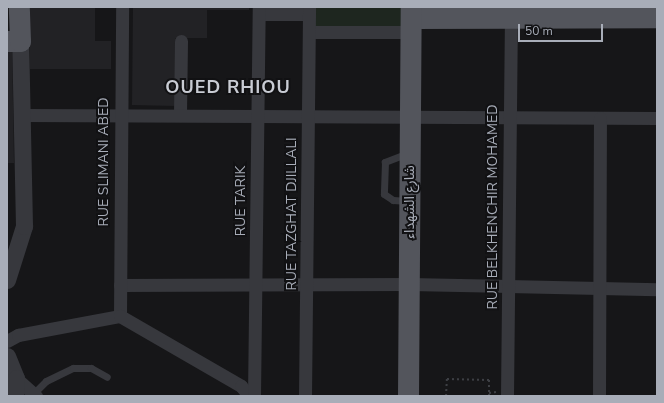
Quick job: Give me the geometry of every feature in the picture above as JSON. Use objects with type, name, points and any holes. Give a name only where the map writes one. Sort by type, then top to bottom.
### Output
[{"type":"main road","points":[[13,41],[19,7]]},
{"type":"main road","points":[[411,19],[511,12],[657,17]]},
{"type":"main road","name":"شارع الشهداء","points":[[408,396],[411,19]]},
{"type":"street","name":"RUE SLIMANI ABED","points":[[120,316],[120,114],[122,7]]},
{"type":"street","points":[[259,11],[309,11]]},
{"type":"street","name":"RUE TARIK","points":[[254,396],[259,11]]},
{"type":"street","name":"RUE TAZGHAT DJILLALI","points":[[305,396],[308,284],[309,11]]},
{"type":"street","name":"RUE BELKHENCHIR MOHAMED","points":[[507,396],[511,12]]},
{"type":"street","points":[[310,32],[411,19]]},
{"type":"street","points":[[7,280],[12,249],[24,226],[22,115],[13,41]]},
{"type":"street","points":[[180,114],[181,41]]},
{"type":"street","points":[[22,115],[180,114],[509,118],[657,118]]},
{"type":"street","points":[[599,396],[600,118]]},
{"type":"street","points":[[120,285],[256,283],[409,284],[657,289]]},
{"type":"street","points":[[7,341],[18,334],[120,316],[241,386],[249,396]]},
{"type":"street","points":[[7,356],[16,378],[34,395]]},
{"type":"street","points":[[15,396],[16,378]]},
{"type":"lane","points":[[34,395],[46,381],[73,368],[91,368],[107,377]]},
{"type":"path","points":[[446,396],[447,379],[489,380],[489,393]]},
{"type":"shaded area","points":[[30,7],[95,7],[95,41],[111,41],[111,69],[30,69]]},
{"type":"shaded area","points":[[133,7],[249,7],[249,10],[207,10],[207,38],[175,38],[175,106],[132,105]]},
{"type":"shaded area","points":[[315,7],[403,7],[403,27],[315,27]]},
{"type":"shaded area","points":[[7,49],[12,49],[14,163],[7,163]]},
{"type":"district","name":"OUED RHIOU","points":[[228,87]]}]
